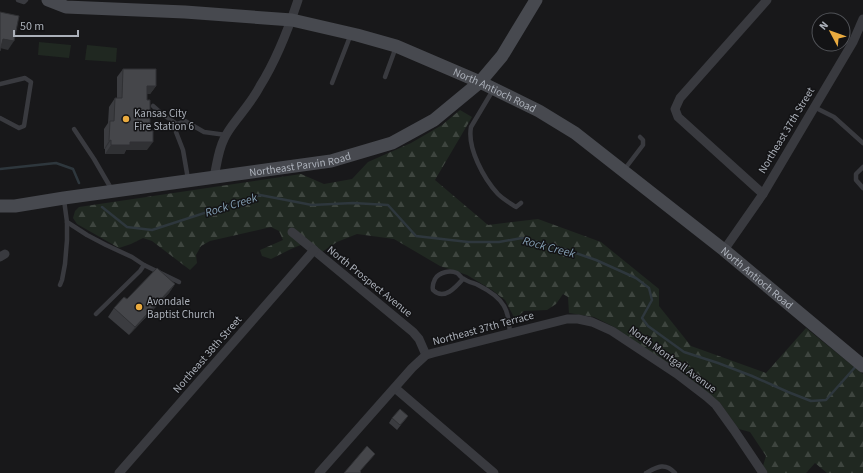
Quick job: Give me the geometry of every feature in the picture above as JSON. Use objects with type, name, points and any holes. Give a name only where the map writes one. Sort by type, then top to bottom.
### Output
[{"type":"street","name":"North Antioch Road","points":[[48,0],[69,4],[292,20],[351,33],[396,46],[480,82],[539,111],[574,133],[724,250],[863,366]]},
{"type":"street","points":[[214,177],[219,152],[226,135],[261,86],[285,37],[298,0]]},
{"type":"street","name":"Northeast Parvin Road","points":[[0,206],[15,206],[331,161],[392,143],[434,120],[480,82],[502,56],[536,0]]},
{"type":"street","points":[[763,194],[678,117],[675,109],[680,98],[767,0]]},
{"type":"street","name":"Northeast 37th Street","points":[[724,250],[763,194],[853,42],[863,19]]},
{"type":"street","name":"North Prospect Avenue","points":[[292,232],[413,332],[419,339],[426,355]]},
{"type":"street","name":"Northeast 38th Street","points":[[118,473],[314,250]]},
{"type":"street","name":"Northeast 37th Terrace","points":[[319,473],[412,368],[426,355],[567,319],[584,320]]},
{"type":"street","name":"North Montgall Avenue","points":[[584,320],[612,330],[677,374],[716,405],[763,473]]},
{"type":"street","points":[[395,388],[494,473]]},
{"type":"lane","points":[[18,0],[24,2],[26,0]]},
{"type":"lane","points":[[332,83],[351,33]]},
{"type":"lane","points":[[385,77],[396,46]]},
{"type":"lane","points":[[0,84],[25,78],[31,82],[24,126],[19,128],[0,118]]},
{"type":"lane","points":[[494,89],[471,127],[471,146],[476,159],[497,193],[516,207],[521,203]]},
{"type":"lane","points":[[153,106],[177,124]]},
{"type":"lane","points":[[814,108],[834,117],[861,142],[863,135]]},
{"type":"lane","points":[[177,124],[185,121],[204,132],[226,135]]},
{"type":"lane","points":[[177,124],[176,132],[183,150],[188,181]]},
{"type":"lane","points":[[74,128],[113,191]]},
{"type":"lane","points":[[623,171],[642,145],[643,140],[640,137]]},
{"type":"lane","points":[[863,167],[856,174],[856,180],[863,188]]},
{"type":"lane","points":[[60,285],[66,264],[67,222],[64,198]]},
{"type":"lane","points":[[67,222],[106,246],[132,257],[144,265],[179,282]]},
{"type":"lane","points":[[96,314],[140,271],[144,265]]},
{"type":"lane","points":[[463,279],[456,287],[442,295],[438,294],[432,288],[436,277],[445,272],[458,274],[463,279],[479,286],[497,298],[504,305],[507,312],[510,333]]},
{"type":"lane","points":[[646,473],[656,468],[665,466],[671,468],[675,473]]},
{"type":"green space","points":[[39,42],[71,45],[69,58],[38,55]]},
{"type":"green space","points":[[87,45],[117,48],[116,62],[85,60]]},
{"type":"green space","points":[[460,110],[472,117],[435,180],[488,225],[538,219],[601,242],[659,289],[659,306],[691,346],[766,373],[806,328],[863,374],[863,473],[827,473],[815,463],[806,473],[768,473],[763,466],[766,456],[750,432],[739,429],[720,403],[614,327],[594,317],[569,313],[568,297],[563,294],[556,304],[547,310],[524,311],[515,319],[505,300],[492,290],[467,275],[440,266],[394,239],[357,234],[337,242],[322,252],[308,242],[271,259],[262,256],[260,250],[283,240],[279,231],[271,227],[210,241],[201,246],[196,255],[197,263],[190,270],[152,241],[143,238],[119,248],[77,224],[73,218],[75,211],[79,207],[301,174],[324,184],[352,179],[368,162],[411,143],[442,125]]},
{"type":"building","points":[[0,12],[19,16],[14,41],[3,39],[0,51]]},
{"type":"building","name":"Kansas City Fire Station 6","points":[[123,69],[156,69],[156,86],[147,86],[147,100],[150,100],[150,131],[153,131],[153,142],[130,142],[130,145],[111,145],[111,140],[109,141],[110,121],[114,121],[115,98],[122,98]]},
{"type":"building","name":"Avondale Baptist Church","points":[[157,268],[175,284],[135,327],[114,308],[124,297],[127,299]]},
{"type":"building","points":[[400,409],[408,416],[400,425],[392,418]]},
{"type":"building","points":[[367,446],[375,454],[360,471],[361,472],[344,473]]},
{"type":"waterway","name":"Rock Creek","points":[[0,169],[56,163],[73,169],[79,183]]},
{"type":"waterway","name":"Rock Creek","points":[[102,207],[127,227],[152,230],[260,195],[312,205],[353,203],[388,205],[416,236],[468,242],[499,242],[522,238],[564,249],[596,260],[636,278],[649,288],[652,300],[642,318],[648,326],[684,352],[752,376],[811,401],[826,400],[857,365]]},
{"type":"place","name":"Kansas City Fire Station 6","points":[[126,119]]},
{"type":"place","name":"Avondale Baptist Church","points":[[139,307]]}]
